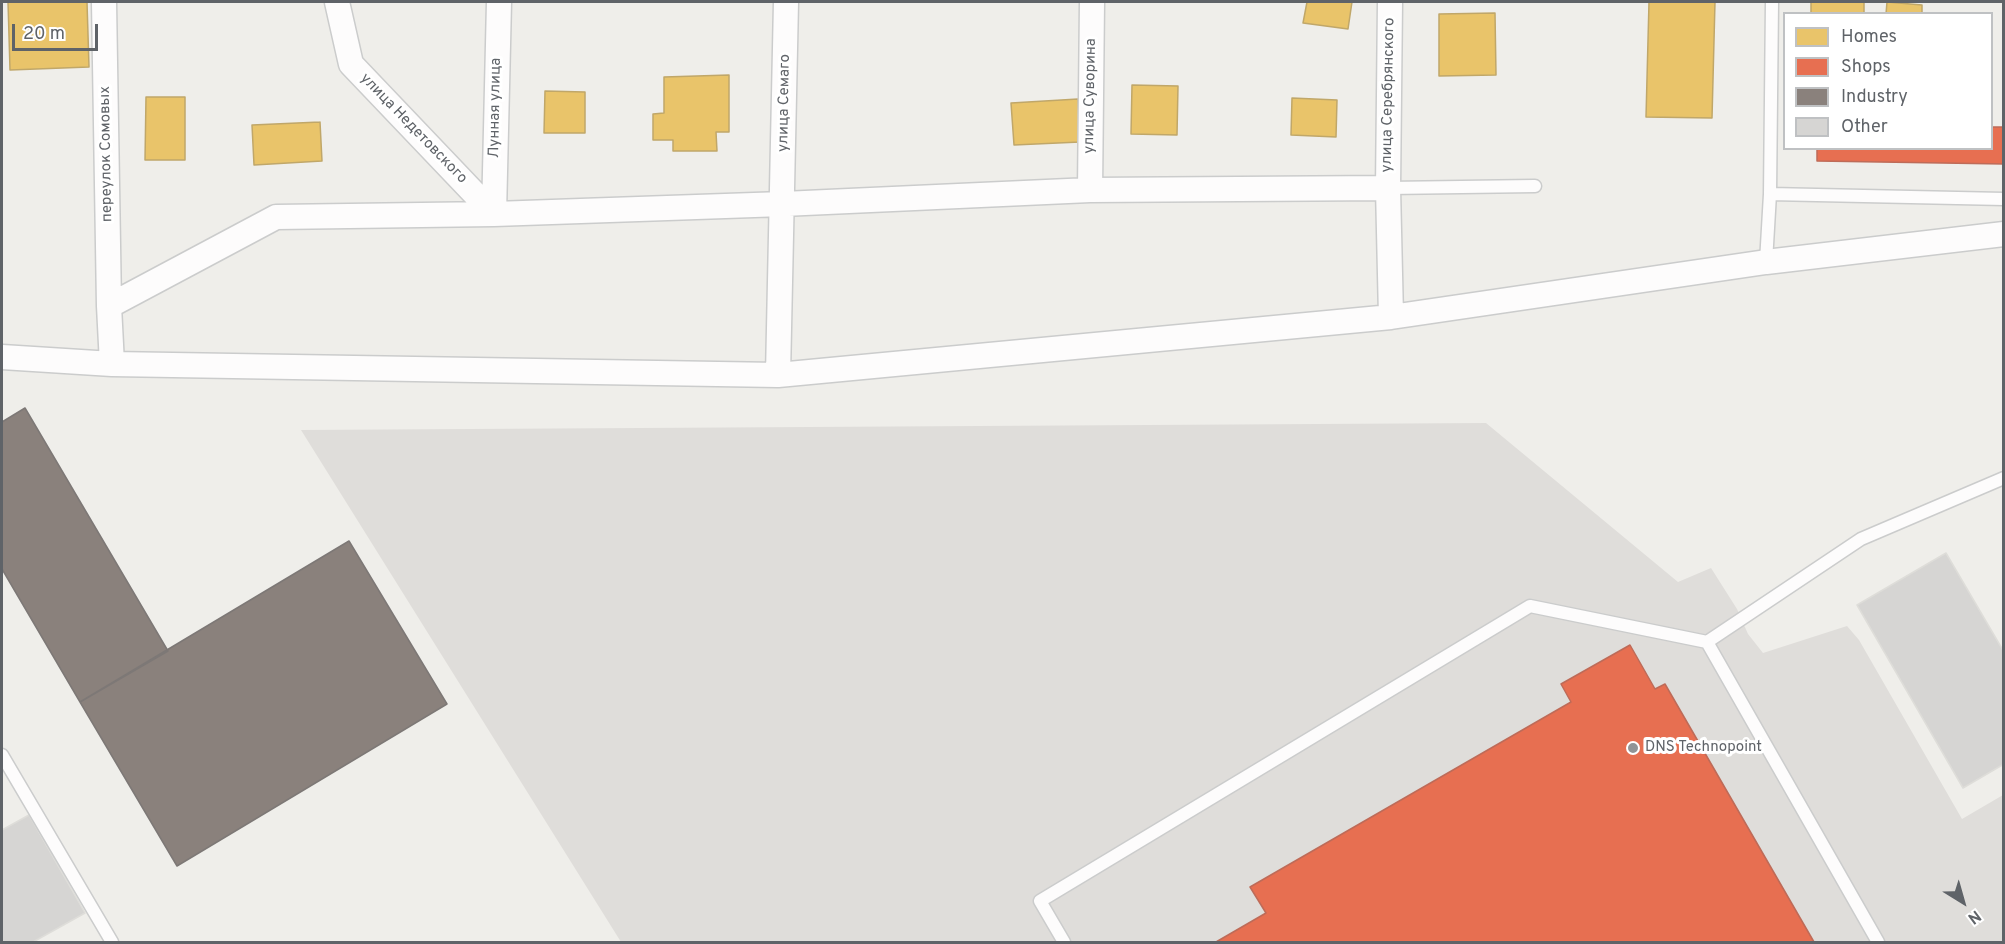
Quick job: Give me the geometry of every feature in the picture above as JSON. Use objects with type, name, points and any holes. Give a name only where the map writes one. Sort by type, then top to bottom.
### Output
[{"type":"street","name":"переулок Сомовых","points":[[104,2],[112,364]]},
{"type":"street","name":"улица Недетовского","points":[[337,2],[351,64],[494,214]]},
{"type":"street","name":"Лунная улица","points":[[494,214],[498,2]]},
{"type":"street","name":"улица Семаго","points":[[778,375],[786,2]]},
{"type":"street","name":"улица Суворина","points":[[1090,190],[1092,2]]},
{"type":"street","name":"улица Серебрянского","points":[[1390,2],[1388,188],[1391,317]]},
{"type":"street","points":[[109,306],[276,217],[494,214],[1090,190],[1388,188]]},
{"type":"street","points":[[2,357],[112,364],[778,375],[1391,317],[1766,262],[2004,234]]},
{"type":"lane","points":[[1766,262],[1770,194],[1772,2]]},
{"type":"lane","points":[[1388,188],[1535,186]]},
{"type":"lane","points":[[1770,194],[2004,199]]},
{"type":"lane","points":[[1064,942],[1040,901],[1530,606],[1707,642],[1861,539],[2004,478]]},
{"type":"lane","points":[[1707,642],[1878,942]]},
{"type":"lane","points":[[2,758],[112,942]]},
{"type":"shaded area","points":[[1486,423],[1678,582],[1711,568],[1737,609],[1748,634],[1763,653],[1847,626],[1859,640],[1962,819],[2003,795],[2003,942],[621,942],[301,430]]},
{"type":"building: Homes","points":[[8,2],[87,2],[89,67],[10,70]]},
{"type":"building: Homes","points":[[1307,2],[1352,2],[1348,29],[1303,23]]},
{"type":"building: Homes","points":[[1649,2],[1715,2],[1712,118],[1646,117]]},
{"type":"building: Homes","points":[[1811,2],[1864,2],[1864,12],[1811,12]]},
{"type":"building: Homes","points":[[1887,2],[1922,5],[1922,12],[1886,12]]},
{"type":"building: Homes","points":[[1495,13],[1496,75],[1439,76],[1439,14]]},
{"type":"building: Homes","points":[[729,75],[729,132],[716,132],[717,151],[673,151],[673,140],[653,140],[653,114],[664,113],[664,77]]},
{"type":"building: Homes","points":[[1132,85],[1178,86],[1177,135],[1131,134]]},
{"type":"building: Homes","points":[[545,91],[585,92],[585,133],[544,133]]},
{"type":"building: Homes","points":[[146,97],[185,97],[185,160],[145,160]]},
{"type":"building: Homes","points":[[1292,98],[1337,100],[1336,137],[1291,135]]},
{"type":"building: Homes","points":[[1078,99],[1080,142],[1014,145],[1011,103]]},
{"type":"building: Homes","points":[[320,122],[322,161],[254,165],[252,125]]},
{"type":"building: Shops","points":[[1993,127],[2004,127],[2004,164],[1817,161],[1817,150],[1993,150]]},
{"type":"building: Shops","points":[[1630,645],[1655,689],[1665,684],[1814,942],[1216,942],[1266,913],[1250,887],[1571,702],[1561,684]]},
{"type":"building: Industry","points":[[25,408],[168,651],[80,702],[2,569],[2,422]]},
{"type":"building: Industry","points":[[349,541],[447,704],[177,866],[80,702]]},
{"type":"building: Other","points":[[1946,553],[2004,652],[2004,764],[1963,788],[1857,605]]},
{"type":"building: Other","points":[[29,815],[85,913],[33,942],[2,942],[2,830]]},
{"type":"place","name":"DNS Technopoint","points":[[1633,748]]}]
